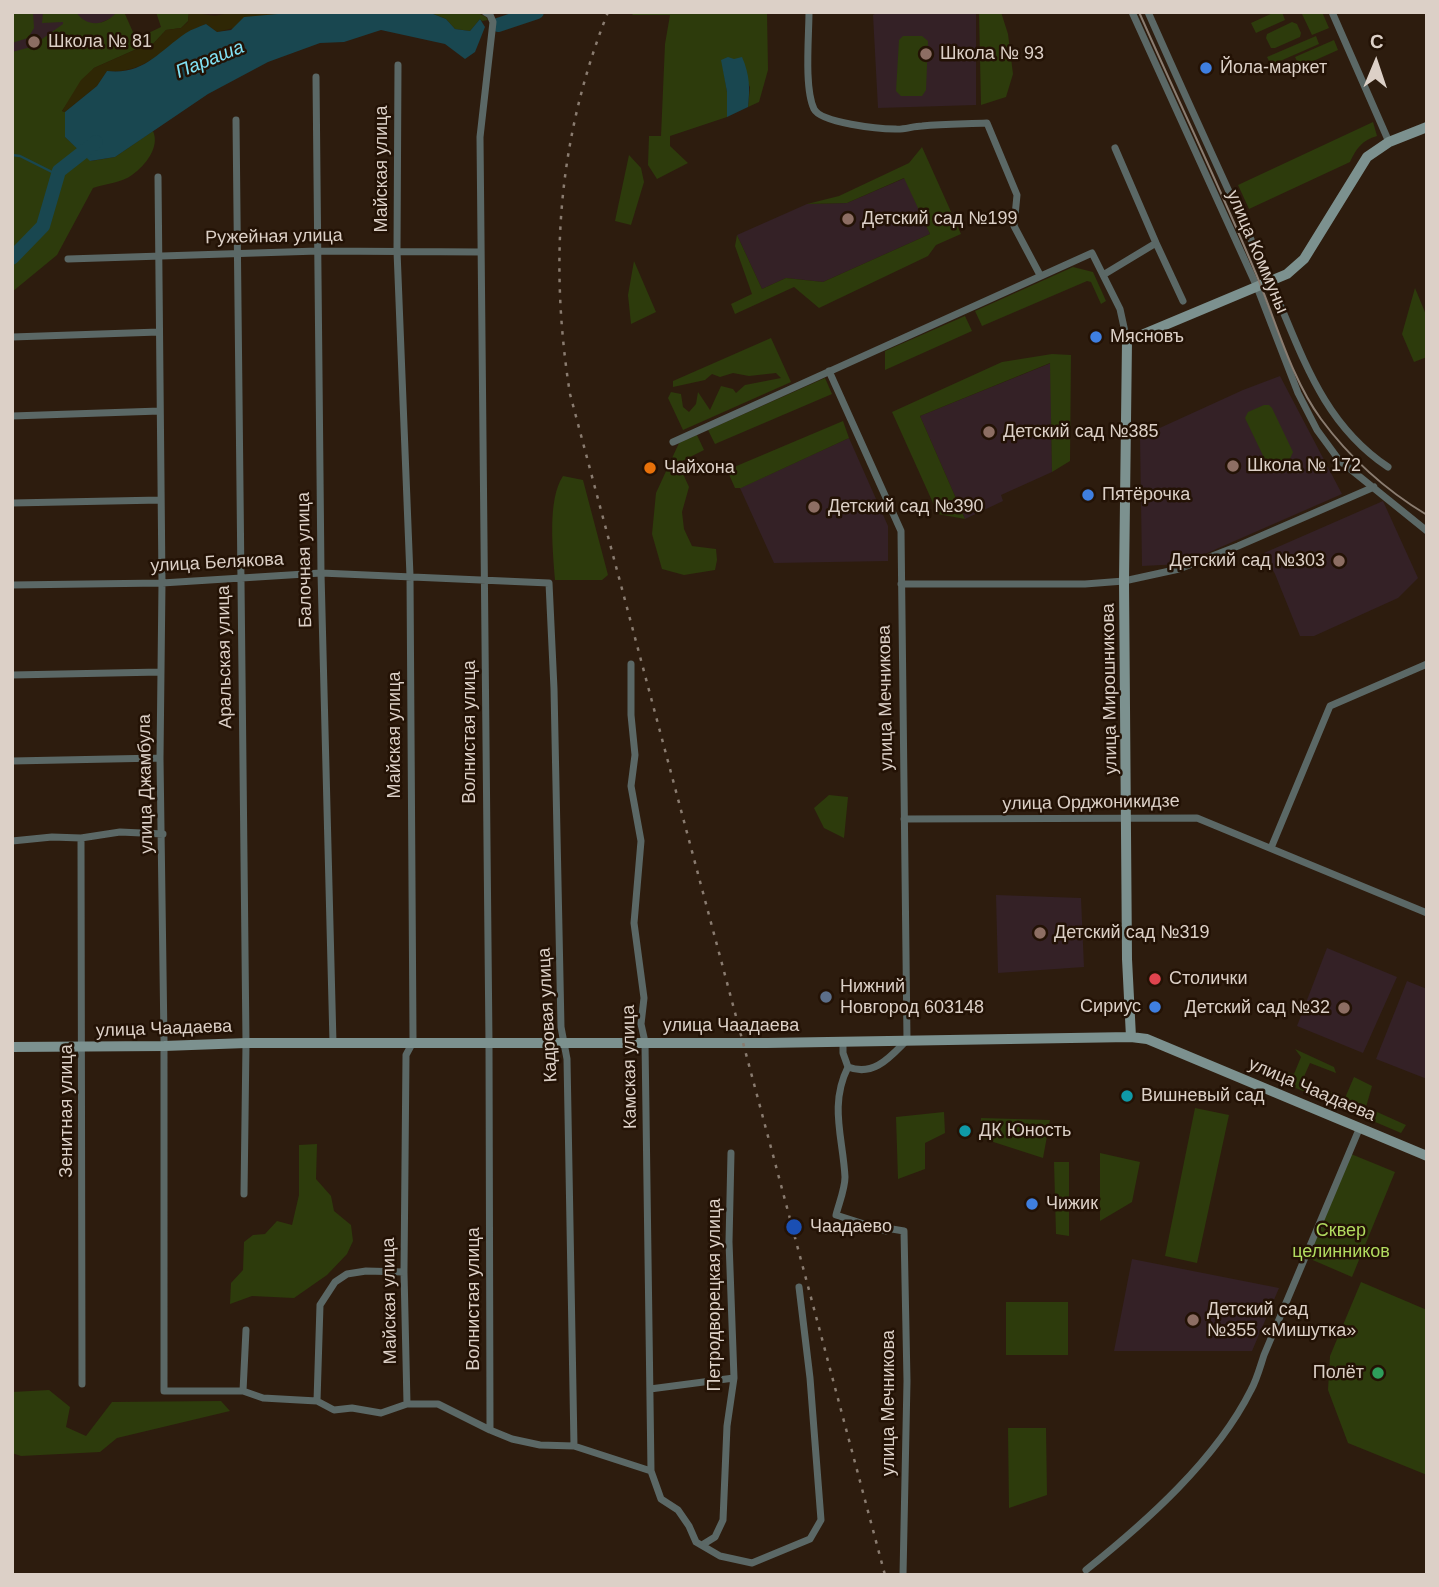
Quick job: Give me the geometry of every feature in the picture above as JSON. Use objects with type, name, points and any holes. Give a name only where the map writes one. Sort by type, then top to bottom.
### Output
[{"type":"street","name":"Волнистая улица","points":[[485,12],[490,15],[492,22],[480,137],[490,1430]]},
{"type":"street","points":[[809,12],[808,62],[811,98],[818,115],[831,120],[897,130],[918,126],[986,123],[1017,195],[1014,226],[1040,275]]},
{"type":"street","name":"улица Коммуны","points":[[1132,12],[1315,386],[1336,419],[1359,445],[1388,467]]},
{"type":"street","name":"улица Коммуны","points":[[1148,12],[1264,284],[1297,393],[1317,430],[1339,460],[1427,531]]},
{"type":"street","points":[[1332,12],[1389,142]]},
{"type":"street","name":"Майская улица","points":[[398,65],[397,251],[410,576],[413,1042],[406,1055],[404,1272],[407,1404]]},
{"type":"street","name":"Балочная улица","points":[[316,77],[321,573],[332,1043]]},
{"type":"street","name":"Аральская улица","points":[[236,120],[246,1043],[244,1194]]},
{"type":"street","points":[[673,442],[1091,253],[1120,309],[1127,341],[1264,284],[1287,274],[1304,259],[1367,157],[1375,149],[1427,127]]},
{"type":"street","points":[[1115,148],[1183,300]]},
{"type":"street","name":"улица Джамбула","points":[[158,177],[164,1391],[243,1391]]},
{"type":"street","points":[[1103,275],[1156,243]]},
{"type":"street","name":"Ружейная улица","points":[[68,259],[318,251],[481,252]]},
{"type":"street","points":[[12,337],[159,332]]},
{"type":"street","name":"улица Мирошникова","points":[[1127,341],[1124,581],[1127,959],[1131,1037]]},
{"type":"street","name":"улица Мечникова","points":[[829,370],[901,531],[906,1040]]},
{"type":"street","points":[[12,416],[160,411]]},
{"type":"street","points":[[901,584],[1085,584],[1124,581],[1179,569],[1374,487]]},
{"type":"street","points":[[12,503],[161,500]]},
{"type":"street","name":"улица Белякова","points":[[12,585],[162,583],[321,573],[549,583]]},
{"type":"street","name":"Кадровая улица","points":[[549,583],[554,689],[561,1027],[568,1059],[574,1446]]},
{"type":"street","name":"Камская улица","points":[[631,664],[631,715],[635,755],[631,786],[640,841],[634,923],[644,998],[641,1024],[645,1042],[651,1471]]},
{"type":"street","points":[[1271,848],[1330,706],[1427,664]]},
{"type":"street","points":[[12,675],[161,672]]},
{"type":"street","points":[[12,761],[160,758]]},
{"type":"street","name":"улица Орджоникидзе","points":[[904,819],[1196,818],[1427,913]]},
{"type":"street","points":[[12,841],[52,837],[81,838],[120,832],[163,834]]},
{"type":"street","name":"Зенитная улица","points":[[81,838],[82,1384]]},
{"type":"street","name":"улица Чаадаева","points":[[12,1047],[1131,1037],[1147,1039],[1427,1156]]},
{"type":"street","points":[[844,1041],[843,1053],[848,1067],[862,1070],[877,1067],[906,1040]]},
{"type":"street","name":"улица Мечникова","points":[[848,1067],[843,1078],[837,1120],[845,1179],[836,1215],[886,1231],[892,1228],[904,1231],[907,1381],[903,1575]]},
{"type":"street","points":[[1086,1570],[1134,1530],[1198,1468],[1234,1421],[1252,1388],[1360,1127]]},
{"type":"street","name":"Петродворецкая улица","points":[[702,1545],[715,1536],[723,1520],[727,1426],[734,1378],[729,1242],[731,1153]]},
{"type":"street","points":[[317,1401],[320,1305],[335,1282],[347,1274],[366,1270],[404,1272]]},
{"type":"street","points":[[246,1331],[243,1391],[263,1398],[317,1401],[334,1410],[352,1408],[381,1413],[407,1404],[438,1404],[513,1439],[574,1446],[651,1471],[661,1499],[678,1510],[690,1526],[696,1542],[720,1556],[752,1563],[810,1539],[821,1520],[810,1378],[799,1287]]},
{"type":"street","points":[[650,1390],[734,1378]]},
{"type":"shaded area","name":"Школа № 81","points":[[12,12],[126,12],[12,60]]},
{"type":"shaded area","name":"Школа № 93","points":[[878,12],[976,12],[976,105],[878,108],[873,15]]},
{"type":"shaded area","name":"Детский сад №199","points":[[905,178],[930,234],[823,282],[786,278],[762,289],[737,235],[807,204],[847,203]]},
{"type":"shaded area","name":"Детский сад №385","points":[[1051,363],[1052,472],[1001,495],[1003,501],[965,519],[920,416]]},
{"type":"shaded area","name":"Школа № 172","points":[[1280,376],[1342,494],[1182,564],[1142,566],[1140,437]]},
{"type":"shaded area","name":"Детский сад №390","points":[[849,438],[888,526],[888,561],[774,563],[740,488]]},
{"type":"shaded area","name":"Детский сад №303","points":[[1383,501],[1418,578],[1398,598],[1314,636],[1300,636],[1264,553]]},
{"type":"shaded area","name":"Детский сад №319","points":[[996,895],[1081,898],[1084,967],[998,973]]},
{"type":"shaded area","name":"Детский сад №32","points":[[1327,948],[1397,977],[1363,1053],[1297,1026]]},
{"type":"shaded area","points":[[1407,981],[1427,989],[1427,1079],[1376,1059]]},
{"type":"shaded area","name":"Детский сад №355 «Мишутка»","points":[[1132,1259],[1279,1288],[1252,1351],[1114,1351]]},
{"type":"green space","points":[[12,12],[33,12],[34,28],[28,38],[12,43]]},
{"type":"green space","points":[[43,12],[76,12],[85,21],[96,23],[107,20],[117,12],[126,12],[136,39],[161,27],[156,12],[189,12],[188,21],[181,28],[166,30],[152,45],[94,68],[62,111],[65,112],[65,137],[91,161],[115,157],[153,131],[155,143],[147,161],[132,175],[93,188],[57,255],[12,292],[12,52],[31,47],[63,24],[42,23]]},
{"type":"green space","points":[[428,12],[476,12],[488,20],[480,19],[470,31],[455,29],[446,19]]},
{"type":"green space","points":[[630,12],[767,12],[768,70],[759,102],[748,107],[750,87],[734,59],[722,60],[727,92],[727,117],[670,136],[670,146],[688,163],[657,179],[648,165],[649,136],[661,136],[665,44],[670,15],[633,15]]},
{"type":"green space","points":[[979,12],[1001,12],[1008,34],[1013,74],[1006,97],[981,105]]},
{"type":"green space","points":[[1275,12],[1282,12],[1285,20],[1256,33],[1251,23]]},
{"type":"green space","points":[[1322,12],[1329,28],[1312,35],[1302,14]]},
{"type":"green space","points":[[1292,22],[1297,24],[1300,37],[1271,48],[1267,34]]},
{"type":"green space","points":[[903,36],[922,36],[928,41],[926,90],[922,96],[901,96],[896,91],[899,40]]},
{"type":"green space","points":[[1316,36],[1319,44],[1271,65],[1267,57]]},
{"type":"green space","points":[[1334,40],[1338,50],[1300,67],[1295,57]]},
{"type":"green space","points":[[1373,122],[1377,136],[1360,146],[1350,162],[1249,209],[1238,185]]},
{"type":"green space","points":[[922,147],[961,234],[936,245],[928,256],[819,308],[794,287],[735,314],[731,304],[752,294],[735,246],[737,235],[762,289],[786,278],[823,282],[930,234],[904,178],[847,203],[807,204],[839,196],[909,163]]},
{"type":"green space","points":[[629,155],[641,168],[644,182],[631,225],[615,221]]},
{"type":"green space","points":[[634,261],[656,312],[631,324],[628,295]]},
{"type":"green space","points":[[1073,267],[1093,272],[1106,301],[1101,304],[1091,282],[1087,281],[982,326],[975,311]]},
{"type":"green space","points":[[1415,288],[1427,317],[1427,357],[1414,362],[1402,334]]},
{"type":"green space","points":[[965,316],[972,331],[885,370],[885,351]]},
{"type":"green space","points":[[771,338],[791,382],[683,430],[668,398],[671,392],[681,394],[683,407],[689,412],[696,404],[698,392],[710,410],[721,386],[733,389],[736,393],[745,385],[781,378],[776,373],[749,376],[733,373],[720,377],[712,374],[705,380],[673,387],[673,381]]},
{"type":"green space","points":[[1052,354],[1071,355],[1070,461],[1052,472],[1050,363],[920,416],[965,519],[938,514],[892,412],[1002,362]]},
{"type":"green space","points":[[825,378],[832,394],[715,444],[708,430]]},
{"type":"green space","points":[[1264,405],[1272,408],[1293,452],[1289,461],[1274,468],[1267,464],[1245,418],[1248,412]]},
{"type":"green space","points":[[843,421],[849,438],[741,488],[735,488],[727,470]]},
{"type":"green space","points":[[697,435],[704,450],[678,463],[689,487],[682,512],[684,529],[692,546],[716,549],[717,560],[715,570],[684,575],[662,569],[652,534],[656,493],[679,443]]},
{"type":"green space","points":[[563,476],[583,480],[608,575],[602,580],[555,580],[553,512],[558,486]]},
{"type":"green space","points":[[829,795],[848,797],[844,838],[824,828],[814,808]]},
{"type":"green space","points":[[1295,1049],[1334,1067],[1336,1073],[1310,1063],[1302,1081],[1345,1098],[1354,1077],[1372,1086],[1366,1107],[1406,1125],[1401,1133],[1277,1080],[1282,1071],[1294,1074],[1301,1057]]},
{"type":"green space","points":[[1195,1108],[1229,1115],[1197,1263],[1165,1256]]},
{"type":"green space","points":[[944,1112],[945,1133],[925,1143],[925,1169],[898,1179],[896,1117]]},
{"type":"green space","points":[[981,1118],[1050,1120],[1043,1158],[981,1138]]},
{"type":"green space","points":[[317,1144],[316,1179],[331,1196],[334,1211],[351,1225],[353,1241],[347,1254],[327,1275],[294,1298],[252,1296],[230,1304],[231,1283],[243,1270],[244,1242],[253,1235],[265,1234],[277,1221],[292,1225],[299,1195],[299,1145]]},
{"type":"green space","points":[[1100,1153],[1140,1162],[1132,1202],[1100,1221]]},
{"type":"green space","name":"Сквер целинников","points":[[1351,1154],[1395,1172],[1352,1277],[1308,1258]]},
{"type":"green space","points":[[1054,1162],[1069,1162],[1069,1236],[1056,1234]]},
{"type":"green space","name":"Полёт","points":[[1361,1282],[1427,1310],[1427,1475],[1348,1443],[1328,1390],[1330,1356]]},
{"type":"green space","points":[[1006,1302],[1068,1302],[1068,1355],[1006,1355]]},
{"type":"green space","points":[[49,1390],[70,1407],[66,1427],[86,1436],[112,1402],[221,1401],[230,1411],[117,1438],[100,1452],[21,1456],[12,1453],[12,1392]]},
{"type":"green space","points":[[1008,1428],[1046,1428],[1047,1495],[1009,1508]]},
{"type":"sand","points":[[189,12],[215,16],[232,12],[300,12],[217,32],[206,24],[193,30],[148,62],[122,71],[107,71],[97,86],[65,112],[62,111],[81,80],[94,68],[152,45],[166,30],[181,28],[188,22]]},
{"type":"water","points":[[300,12],[428,12],[446,19],[455,29],[470,31],[480,19],[485,27],[475,52],[465,59],[445,44],[381,30],[344,42],[320,43],[268,62],[208,94],[115,157],[90,161],[65,137],[65,112],[97,86],[107,71],[141,66],[186,33],[206,24],[217,32],[231,30],[244,17]]},
{"type":"water","points":[[742,57],[748,76],[749,94],[748,107],[727,117],[727,92],[721,60]]},
{"type":"waterway","name":"Параша","points":[[498,25],[537,12]]},
{"type":"waterway","name":"Параша","points":[[12,258],[43,226],[59,171],[96,142]]},
{"type":"waterway","points":[[12,155],[20,156],[58,175]]},
{"type":"tram line","points":[[1139,12],[1240,237],[1300,385],[1321,419],[1356,460],[1383,484],[1427,515]]},
{"type":"railway","points":[[608,12],[578,106],[562,200],[560,296],[570,394],[885,1575]]},
{"type":"place","name":"Школа № 81","points":[[34,42]]},
{"type":"place","name":"Школа № 93","points":[[926,54]]},
{"type":"place","name":"Йола-маркет","points":[[1206,68]]},
{"type":"place","name":"Детский сад №199","points":[[848,219]]},
{"type":"place","name":"Мясновъ","points":[[1096,337]]},
{"type":"place","name":"Детский сад №385","points":[[989,432]]},
{"type":"place","name":"Школа № 172","points":[[1233,466]]},
{"type":"place","name":"Чайхона","points":[[650,468]]},
{"type":"place","name":"Пятёрочка","points":[[1088,495]]},
{"type":"place","name":"Детский сад №390","points":[[814,507]]},
{"type":"place","name":"Детский сад №303","points":[[1339,561]]},
{"type":"place","name":"Детский сад №319","points":[[1040,933]]},
{"type":"place","name":"Столички","points":[[1155,979]]},
{"type":"place","name":"Нижний Новгород 603148","points":[[826,997]]},
{"type":"place","name":"Сириус","points":[[1155,1007]]},
{"type":"place","name":"Детский сад №32","points":[[1344,1008]]},
{"type":"place","name":"Вишневый сад","points":[[1127,1096]]},
{"type":"place","name":"ДК Юность","points":[[965,1131]]},
{"type":"place","name":"Чижик","points":[[1032,1204]]},
{"type":"place","name":"Чаадаево","points":[[794,1227]]},
{"type":"place","name":"Детский сад №355 «Мишутка»","points":[[1193,1320]]},
{"type":"place","name":"Полёт","points":[[1378,1373]]}]
